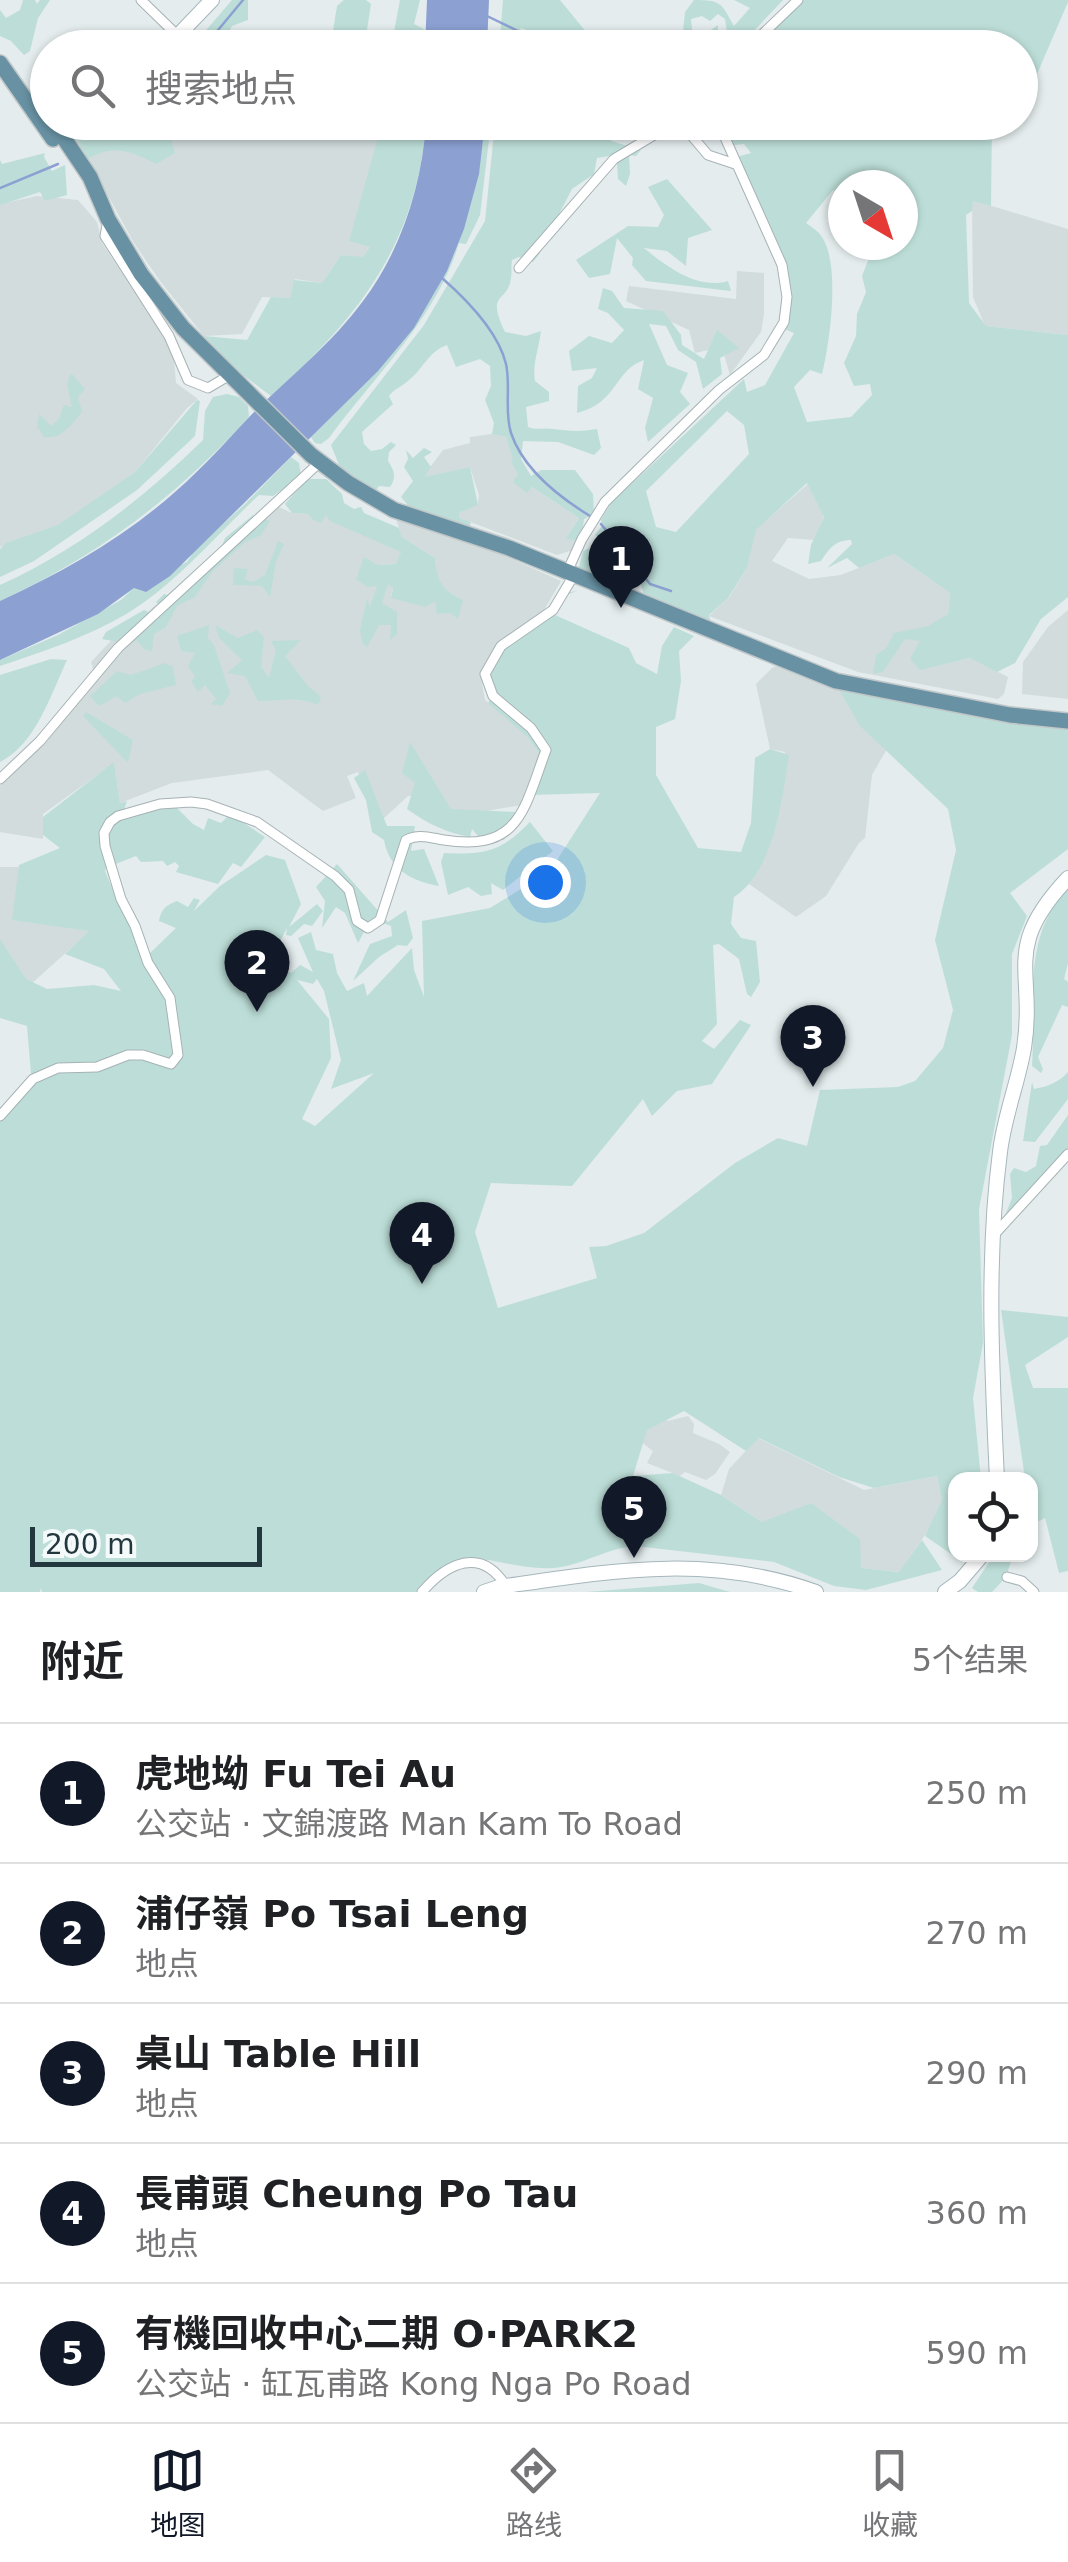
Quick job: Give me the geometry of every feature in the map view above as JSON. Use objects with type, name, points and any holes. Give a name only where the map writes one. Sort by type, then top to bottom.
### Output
[{"type":"main road","points":[[0,50],[30,92]]},
{"type":"main road","points":[[0,63],[30,97]]},
{"type":"main road","points":[[60,140],[74,172],[100,201],[141,274],[184,328],[316,459],[394,510],[474,534],[836,681],[1068,721]]},
{"type":"street","points":[[141,0],[172,30]]},
{"type":"street","points":[[185,30],[212,0]]},
{"type":"street","points":[[767,30],[798,0]]},
{"type":"street","points":[[518,268],[614,159],[647,140]]},
{"type":"street","points":[[695,140],[708,154],[735,164]]},
{"type":"street","points":[[0,1116],[33,1079],[58,1068],[97,1067],[128,1055],[143,1055],[165,1065],[178,1055],[170,998],[148,963],[104,846],[104,834],[118,816],[160,804],[192,802],[257,822],[335,876],[349,890],[357,921],[368,928],[380,920],[406,840],[420,836],[492,840],[508,831],[524,810],[546,750],[531,728],[493,696],[485,674],[502,646],[553,610],[571,574],[582,539],[612,493],[720,390],[757,362],[781,332],[787,309],[784,273],[725,140]]},
{"type":"street","points":[[108,218],[105,236],[114,255],[170,338],[188,380],[208,388],[230,375]]},
{"type":"street","points":[[0,779],[40,741],[118,648],[316,459]]},
{"type":"street","points":[[997,1472],[990,1367],[993,1236],[1000,1147],[1024,1042],[1024,947],[1037,917],[1068,878]]},
{"type":"street","points":[[993,1236],[1068,1154]]},
{"type":"street","points":[[422,1592],[448,1570],[471,1561],[489,1566],[506,1586]]},
{"type":"street","points":[[944,1592],[962,1587],[978,1562]]},
{"type":"street","points":[[484,1592],[619,1569],[684,1567],[742,1572],[816,1592]]},
{"type":"street","points":[[1008,1577],[1022,1581],[1034,1592]]},
{"type":"shaded area","points":[[139,140],[380,140],[350,240],[370,247],[363,258],[341,255],[322,283],[295,279],[290,298],[262,297],[242,334],[204,336],[134,243],[88,159],[120,148],[135,154]]},
{"type":"shaded area","points":[[37,196],[78,200],[97,222],[102,243],[173,349],[176,383],[198,399],[135,472],[61,525],[0,547],[0,204]]},
{"type":"shaded area","points":[[972,200],[1068,229],[1068,335],[985,326],[973,297]]},
{"type":"shaded area","points":[[737,271],[764,273],[764,314],[761,332],[730,375],[722,347],[695,353],[689,330],[626,301],[629,286],[736,299]]},
{"type":"shaded area","points":[[470,437],[506,437],[519,474],[514,482],[532,487],[579,518],[567,536],[575,541],[573,550],[557,555],[460,518],[459,513],[478,504],[470,467],[422,478],[443,450],[470,443]]},
{"type":"shaded area","points":[[824,470],[824,516],[814,540],[788,538],[772,561],[809,579],[841,575],[894,554],[950,593],[948,616],[921,669],[971,658],[1008,677],[1004,694],[998,699],[858,672],[709,616],[730,596],[747,568],[755,530]]},
{"type":"shaded area","points":[[270,503],[292,513],[326,515],[402,550],[397,564],[378,565],[393,588],[391,597],[436,577],[435,558],[402,537],[396,519],[481,545],[561,581],[544,610],[501,640],[480,673],[485,700],[528,738],[540,755],[522,805],[439,819],[424,797],[408,796],[382,820],[358,772],[347,776],[356,798],[323,811],[268,770],[172,783],[120,803],[114,763],[43,814],[43,839],[0,832],[0,786],[48,740],[96,679],[91,662],[122,629],[138,621]]},
{"type":"shaded area","points":[[1068,610],[1068,699],[1022,694],[1023,662],[1048,627]]},
{"type":"shaded area","points":[[783,665],[871,699],[899,728],[872,775],[865,838],[826,896],[796,917],[749,884],[775,819],[785,752],[770,749],[756,684],[773,667]]},
{"type":"shaded area","points":[[0,867],[19,867],[90,931],[30,985],[0,946]]},
{"type":"shaded area","points":[[655,1412],[668,1421],[688,1416],[694,1424],[693,1433],[730,1452],[715,1474],[706,1480],[685,1472],[680,1476],[647,1463],[653,1451],[636,1438]]},
{"type":"shaded area","points":[[758,1438],[864,1490],[937,1476],[942,1500],[933,1523],[900,1572],[860,1568],[762,1522],[721,1495],[729,1469]]},
{"type":"green space","points":[[23,0],[35,0],[37,4],[50,0],[35,30],[30,30],[30,51],[24,55],[0,36],[0,10],[6,18],[20,10]]},
{"type":"green space","points":[[232,0],[248,0],[248,20],[229,30],[206,30]]},
{"type":"green space","points":[[344,0],[366,0],[371,4],[367,30],[333,30],[337,6]]},
{"type":"green space","points":[[400,0],[420,0],[414,24],[424,30],[394,30]]},
{"type":"green space","points":[[503,0],[560,0],[585,30],[521,28],[500,30]]},
{"type":"green space","points":[[694,0],[710,1],[720,4],[734,26],[750,8],[734,0],[783,0],[755,30],[727,30],[725,19],[718,14],[710,21],[702,16],[691,19],[692,30],[683,30],[685,12]]},
{"type":"green space","points":[[801,0],[1068,0],[1038,72],[1038,30],[773,30]]},
{"type":"green space","points":[[77,140],[171,140],[175,153],[156,164],[122,151],[88,159]]},
{"type":"green space","points":[[377,140],[424,140],[410,206],[378,276],[331,337],[271,396],[239,372],[204,336],[247,340],[271,297],[290,298],[294,280],[322,283],[341,255],[363,257],[370,247],[349,241]]},
{"type":"green space","points":[[482,140],[489,140],[480,215],[466,244],[459,243],[435,297],[403,345],[329,438],[315,443],[311,437],[380,366],[431,298],[466,221]]},
{"type":"green space","points":[[493,140],[611,140],[641,150],[636,156],[629,155],[626,186],[618,179],[617,163],[610,156],[597,158],[594,174],[572,189],[558,216],[542,234],[540,253],[533,262],[519,257],[512,260],[509,286],[497,303],[505,332],[526,336],[541,331],[535,381],[549,392],[549,401],[526,407],[528,427],[597,429],[601,448],[594,455],[558,442],[523,441],[521,459],[531,476],[541,470],[575,470],[593,494],[594,514],[584,519],[582,535],[575,541],[566,538],[579,518],[532,487],[527,493],[513,482],[518,474],[506,437],[492,434],[494,423],[485,400],[491,386],[490,366],[480,359],[456,367],[447,345],[391,393],[393,404],[362,432],[364,444],[371,451],[391,442],[396,445],[389,452],[394,477],[390,487],[379,486],[373,495],[343,475],[331,445],[424,325],[485,221]]},
{"type":"green space","points":[[729,140],[992,140],[991,206],[973,201],[972,211],[966,215],[969,303],[986,326],[1068,335],[1068,597],[1041,619],[1015,663],[997,672],[970,658],[920,670],[910,659],[920,641],[905,639],[883,672],[873,674],[876,655],[886,648],[894,633],[928,626],[948,614],[950,593],[894,554],[859,568],[847,558],[827,568],[852,544],[851,540],[837,543],[821,561],[808,564],[811,545],[824,517],[807,483],[756,530],[747,568],[728,598],[709,615],[711,624],[644,594],[637,574],[631,571],[616,587],[578,572],[583,551],[592,547],[617,568],[619,560],[595,535],[611,503],[744,379],[747,392],[765,385],[794,333],[782,328],[787,272],[729,159],[751,153],[744,144],[726,146]],"holes":[[[828,170],[918,170],[918,260],[868,260],[862,276],[866,292],[857,314],[856,336],[844,363],[854,386],[870,384],[872,395],[851,417],[807,422],[794,387],[810,370],[822,374],[831,322],[832,280],[826,245],[806,223],[828,196]],[[727,411],[744,425],[749,454],[676,532],[656,527],[646,491]]]},
{"type":"green space","points":[[45,153],[52,171],[65,165],[67,195],[45,201],[40,192],[0,205],[0,160],[2,164]]},
{"type":"green space","points":[[667,179],[712,230],[688,238],[686,266],[667,251],[644,248],[694,280],[728,281],[731,291],[646,281],[617,238],[610,274],[589,278],[576,260],[628,226],[658,227],[664,215],[648,187]]},
{"type":"green space","points":[[603,288],[612,291],[624,308],[663,311],[681,335],[682,345],[704,359],[717,330],[739,348],[720,358],[722,374],[703,389],[696,362],[678,350],[666,326],[649,324],[667,365],[688,373],[680,392],[690,404],[648,442],[645,428],[653,398],[638,389],[644,360],[627,371],[601,402],[577,413],[578,386],[592,378],[597,368],[572,371],[569,351],[589,336],[612,343],[624,330],[608,313],[598,309]]},
{"type":"green space","points":[[71,373],[85,389],[78,397],[82,412],[61,434],[44,437],[37,427],[39,414],[51,426],[59,419],[64,405],[72,407],[67,384]]},
{"type":"green space","points":[[213,397],[239,397],[248,406],[249,417],[193,473],[103,544],[0,601],[0,585],[82,539],[180,461],[203,440],[205,411]]},
{"type":"green space","points":[[200,401],[195,436],[137,490],[34,561],[0,577],[0,549],[6,543],[58,525],[135,472]]},
{"type":"green space","points":[[424,448],[432,452],[424,457],[431,467],[424,477],[470,467],[478,505],[459,513],[460,518],[471,522],[468,531],[413,511],[401,497],[413,481],[404,467],[408,459],[406,450],[413,458]]},
{"type":"green space","points":[[291,457],[299,463],[301,476],[273,496],[259,495],[146,601],[82,636],[0,666],[0,660],[58,635],[121,600],[135,587],[187,562],[196,548]]},
{"type":"green space","points":[[307,479],[326,479],[342,494],[344,503],[354,509],[361,507],[364,513],[399,528],[402,537],[435,558],[442,584],[463,600],[458,619],[450,613],[437,614],[435,601],[425,607],[391,598],[393,588],[388,584],[382,603],[397,612],[397,634],[390,640],[391,625],[379,625],[367,647],[360,630],[367,599],[370,607],[377,586],[367,587],[356,579],[364,557],[378,565],[396,564],[401,552],[330,521],[326,515],[321,523],[308,514],[292,513],[285,504]]},
{"type":"green space","points":[[253,515],[270,521],[261,535],[244,543],[213,571],[195,597],[177,606],[166,627],[154,634],[152,651],[145,650],[136,640],[130,644],[102,639],[106,632],[144,610],[159,617],[164,609],[156,602],[164,594],[171,596],[220,551],[225,538]]},
{"type":"green space","points":[[278,541],[284,544],[276,562],[270,597],[262,586],[233,585],[234,568],[248,569],[245,579],[253,582],[265,575]]},
{"type":"green space","points":[[577,591],[566,595],[555,615],[629,648],[636,663],[657,674],[662,646],[674,627],[694,636],[679,651],[681,681],[675,719],[656,727],[656,775],[698,848],[741,852],[751,823],[755,758],[770,749],[789,755],[767,853],[748,885],[734,897],[731,924],[741,938],[756,941],[760,982],[751,997],[739,959],[719,944],[713,945],[717,1024],[702,1041],[714,1049],[740,1020],[751,1025],[712,1084],[677,1091],[652,1116],[643,1099],[572,1186],[491,1183],[475,1232],[498,1308],[597,1278],[589,1247],[606,1246],[644,1233],[735,1163],[778,1138],[807,1146],[820,1090],[898,1087],[915,1081],[943,1048],[953,1010],[935,940],[956,850],[948,809],[860,726],[838,688],[1013,722],[1068,727],[1068,849],[1010,893],[1027,916],[1012,954],[1012,1035],[979,1209],[983,1343],[973,1398],[980,1472],[948,1472],[948,1552],[925,1536],[942,1500],[937,1476],[874,1488],[839,1477],[759,1438],[746,1451],[684,1411],[647,1430],[633,1476],[673,1473],[721,1495],[762,1522],[811,1503],[860,1539],[861,1568],[899,1572],[922,1540],[942,1570],[866,1590],[834,1586],[774,1562],[635,1546],[553,1568],[466,1560],[435,1574],[418,1592],[42,1592],[41,1588],[40,1592],[0,1592],[0,1108],[45,1072],[31,1074],[27,1026],[0,1018],[0,939],[26,979],[47,989],[94,985],[121,991],[104,969],[65,954],[89,931],[12,920],[19,865],[60,848],[43,835],[43,817],[114,762],[120,803],[127,801],[122,816],[175,806],[204,830],[208,818],[221,823],[230,814],[265,837],[241,867],[233,863],[218,884],[176,872],[179,866],[175,862],[167,866],[163,861],[141,862],[136,856],[113,865],[110,857],[105,871],[149,954],[176,928],[159,921],[167,906],[177,901],[188,907],[194,898],[200,900],[194,911],[220,886],[266,855],[285,860],[301,904],[289,927],[317,904],[323,911],[312,926],[304,924],[291,936],[286,935],[287,928],[270,960],[291,973],[300,965],[313,972],[298,938],[311,932],[316,950],[333,954],[347,991],[364,983],[367,996],[412,948],[414,970],[424,997],[422,921],[490,908],[550,871],[600,793],[529,795],[540,755],[528,738],[488,703],[493,696],[487,671],[500,648],[554,611],[565,593]],"holes":[[[317,979],[324,991],[341,1060],[331,1089],[374,1073],[315,1126],[302,1119],[331,1058],[329,1019],[297,980],[313,984]]]},
{"type":"green space","points":[[209,625],[208,638],[230,693],[222,706],[211,704],[216,699],[205,685],[198,692],[188,666],[195,653],[181,651],[177,636]]},
{"type":"green space","points":[[215,625],[238,638],[257,630],[264,637],[261,667],[269,678],[276,650],[271,641],[301,640],[285,656],[321,697],[318,705],[295,700],[258,701],[245,676],[227,673],[242,660],[219,638]]},
{"type":"green space","points":[[51,659],[67,660],[48,702],[33,731],[13,754],[0,762],[0,675]]},
{"type":"green space","points":[[165,663],[173,667],[176,685],[140,694],[125,703],[117,696],[99,706],[90,696],[117,671],[131,675]]},
{"type":"green space","points":[[86,712],[133,740],[128,763],[83,716]]},
{"type":"green space","points":[[410,742],[451,809],[516,812],[504,840],[478,836],[472,829],[470,837],[453,833],[407,809],[415,783],[402,773]]},
{"type":"green space","points":[[365,770],[387,826],[415,826],[411,851],[424,849],[439,886],[403,872],[391,859],[384,840],[372,832],[366,800],[354,778]]},
{"type":"green space","points":[[530,822],[553,851],[503,890],[491,883],[492,894],[481,896],[468,887],[448,895],[441,862],[444,853],[492,850]]},
{"type":"green space","points":[[337,864],[388,922],[406,910],[413,938],[407,946],[398,945],[379,957],[353,981],[370,944],[392,936],[391,926],[371,919],[358,943],[345,913],[336,907],[322,928],[325,901],[316,887]]},
{"type":"green space","points":[[1068,889],[1068,963],[1064,979],[1068,982],[1068,1007],[1062,1005],[1038,1057],[1041,1073],[1032,1066],[1037,949],[1053,907]]},
{"type":"green space","points":[[1068,1072],[1068,1099],[1035,1142],[1023,1141],[1032,1082],[1034,1089],[1043,1087]]},
{"type":"green space","points":[[1068,1115],[1068,1149],[1011,1217],[1004,1218],[1012,1198],[1010,1174],[1014,1168],[1026,1172],[1036,1166],[1040,1146],[1047,1145]]},
{"type":"green space","points":[[1001,1310],[1068,1317],[1068,1337],[1025,1365],[1033,1388],[1068,1388],[1068,1571],[1059,1573],[1045,1518],[1038,1522],[1038,1472],[1024,1472]]},
{"type":"green space","points":[[989,1562],[1011,1562],[1006,1577],[992,1592],[972,1588]]},
{"type":"green space","points":[[699,1583],[730,1592],[586,1592]]},
{"type":"water","points":[[427,0],[489,0],[488,30],[426,30]]},
{"type":"water","points":[[425,140],[483,140],[479,174],[464,229],[447,271],[414,328],[378,371],[170,576],[146,592],[134,588],[98,614],[0,660],[0,601],[92,553],[155,509],[196,473],[351,316],[376,282],[399,239]]},
{"type":"waterway","points":[[218,30],[243,0]]},
{"type":"waterway","points":[[487,16],[516,30]]},
{"type":"waterway","points":[[0,188],[58,164]]},
{"type":"waterway","points":[[442,278],[480,316],[502,352],[507,372],[509,425],[524,458],[555,491],[590,516]]},
{"type":"waterway","points":[[601,524],[650,584],[671,591]]},
{"type":"place","name":"虎地坳 Fu Tei Au","points":[[621,608]]},
{"type":"place","name":"浦仔嶺 Po Tsai Leng","points":[[257,1012]]},
{"type":"place","name":"桌山 Table Hill","points":[[813,1087]]},
{"type":"place","name":"長甫頭 Cheung Po Tau","points":[[422,1284]]},
{"type":"place","name":"有機回收中心二期 O·PARK2","points":[[634,1558]]}]
